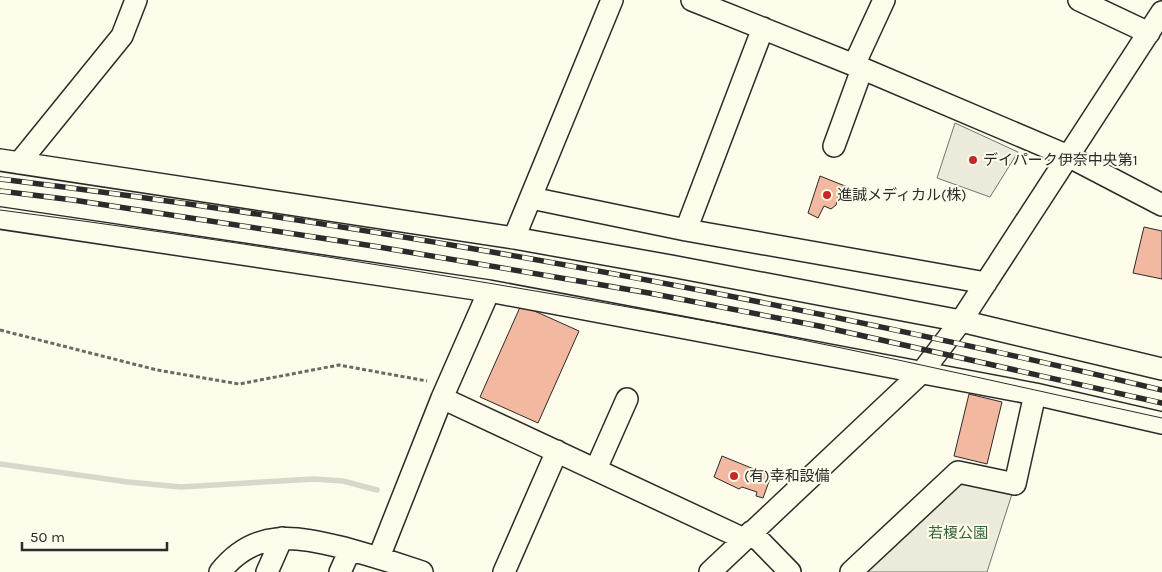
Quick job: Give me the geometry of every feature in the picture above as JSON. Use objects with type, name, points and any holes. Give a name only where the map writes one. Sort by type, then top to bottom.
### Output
[{"type":"street","points":[[10,162],[122,36],[136,0]]},
{"type":"street","points":[[514,238],[612,0]]},
{"type":"street","points":[[692,0],[858,67],[1068,156],[1162,205]]},
{"type":"street","points":[[834,146],[858,67],[884,0]]},
{"type":"street","points":[[1079,0],[1149,33]]},
{"type":"street","points":[[710,572],[922,372],[961,321],[1162,12]]},
{"type":"street","points":[[686,230],[762,28]]},
{"type":"street","points":[[10,162],[514,238],[961,321],[1162,369]]},
{"type":"street","points":[[531,198],[686,230],[986,283]]},
{"type":"street","points":[[0,218],[489,292],[922,372],[1035,394],[1162,423]]},
{"type":"street","points":[[379,557],[444,392],[489,292]]},
{"type":"street","points":[[444,392],[557,451],[748,536],[790,572]]},
{"type":"street","points":[[851,572],[958,472],[1015,484],[1035,394]]},
{"type":"street","points":[[596,469],[627,399]]},
{"type":"street","points":[[504,572],[557,451]]},
{"type":"street","points":[[220,572],[252,545],[282,538],[307,539],[379,557],[422,572]]},
{"type":"street","points":[[267,572],[282,538]]},
{"type":"street","points":[[340,572],[350,550]]},
{"type":"path","points":[[0,330],[157,370],[239,384],[339,365],[392,374],[444,392]]},
{"type":"green space","name":"若榎公園","points":[[957,480],[1012,494],[987,572],[862,572]]},
{"type":"shaded area","points":[[955,123],[1018,152],[990,197],[937,178]]},
{"type":"building","points":[[820,176],[850,188],[846,200],[838,197],[836,205],[831,209],[824,206],[818,218],[808,213]]},
{"type":"building","points":[[1144,227],[1162,231],[1162,279],[1133,273]]},
{"type":"building","points":[[521,305],[579,331],[538,423],[480,397]]},
{"type":"building","points":[[969,394],[1002,402],[987,464],[954,456]]},
{"type":"building","points":[[722,456],[771,476],[763,498],[756,496],[757,492],[742,487],[739,489],[714,477]]},
{"type":"waterway","points":[[0,464],[128,482],[181,487],[314,479],[343,481],[377,490]]},
{"type":"tram line","points":[[0,210],[326,257],[651,311],[843,348],[1162,418]]},
{"type":"railway","points":[[0,179],[293,219],[584,268],[874,325],[1162,390]]},
{"type":"railway","points":[[0,191],[73,200],[373,246],[649,293],[819,326],[1162,403]]},
{"type":"place","name":"デイパーク伊奈中央第1","points":[[973,160]]},
{"type":"place","name":"進誠メディカル(株)","points":[[827,195]]},
{"type":"place","name":"(有)幸和設備","points":[[734,476]]}]
